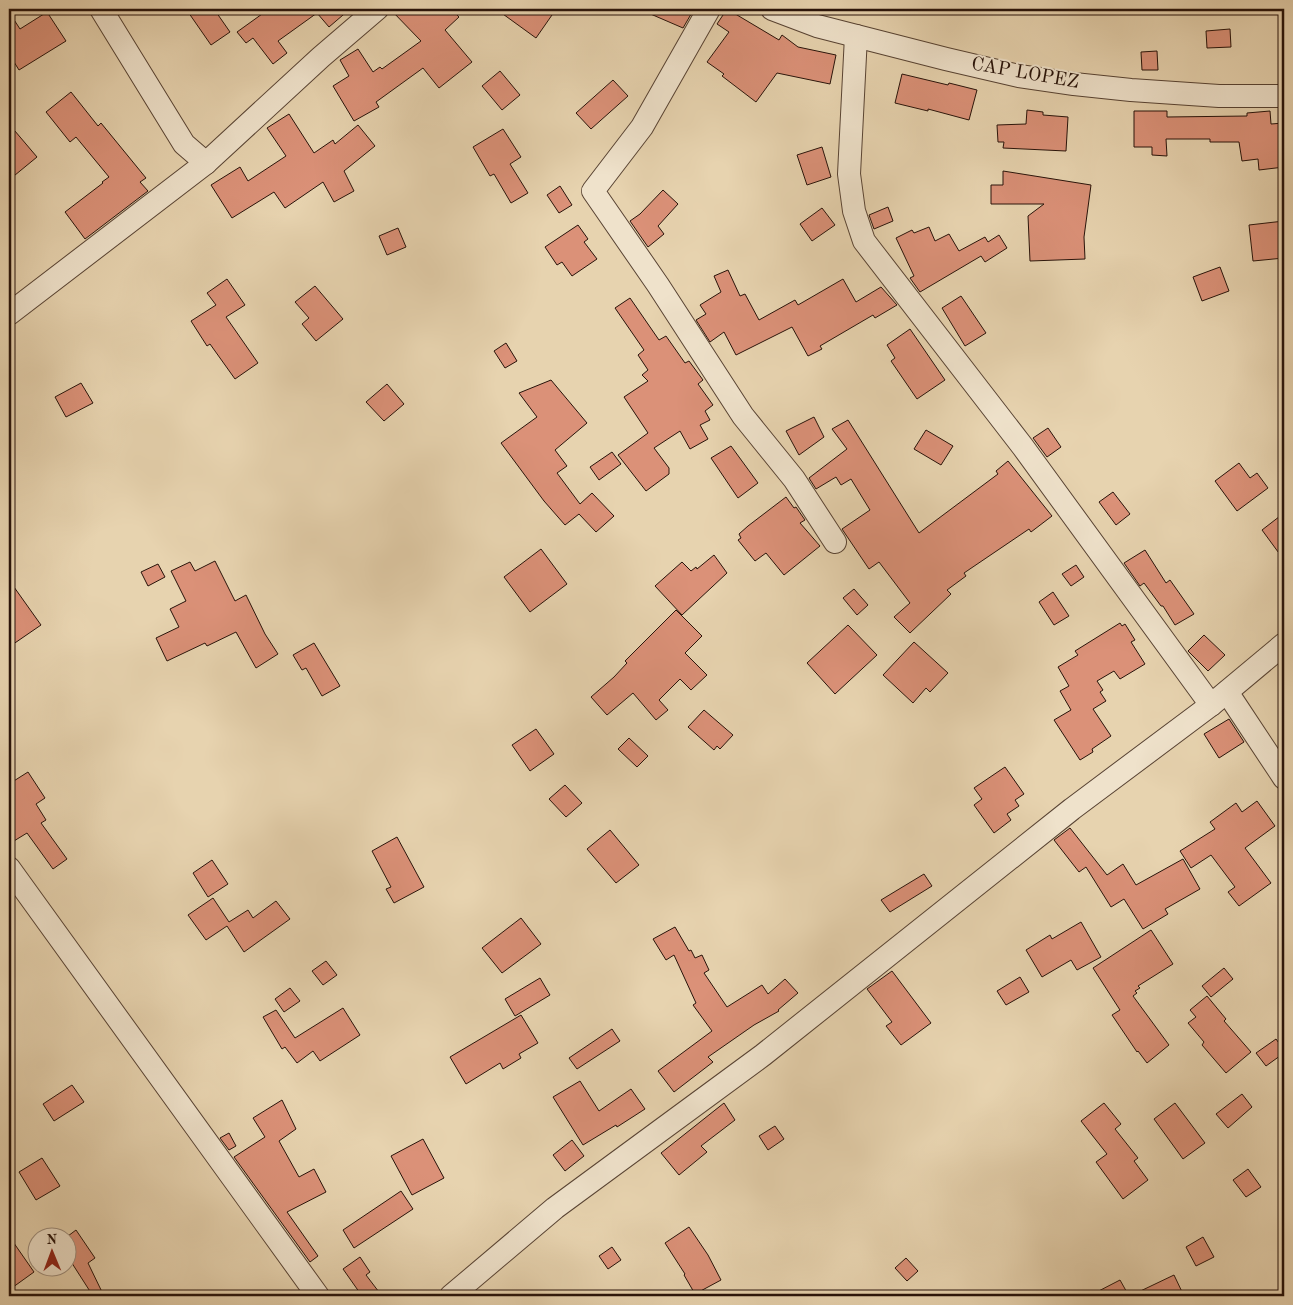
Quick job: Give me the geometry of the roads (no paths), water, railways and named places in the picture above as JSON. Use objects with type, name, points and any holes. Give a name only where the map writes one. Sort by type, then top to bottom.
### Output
[{"type":"street","points":[[101,9],[184,144],[206,163]]},
{"type":"street","points":[[9,314],[206,163],[321,57],[377,9]]},
{"type":"street","points":[[709,9],[642,127],[593,191],[658,285],[743,416],[794,479],[835,542]]},
{"type":"street","name":"CAP LOPEZ","points":[[772,9],[817,26],[1019,76],[1074,84],[1219,96],[1284,96]]},
{"type":"street","points":[[856,36],[849,174],[854,211],[864,241],[1219,699],[1284,778]]},
{"type":"street","points":[[451,1296],[555,1208],[763,1054],[1072,809],[1219,699],[1284,644]]},
{"type":"street","points":[[9,868],[318,1296]]}]
